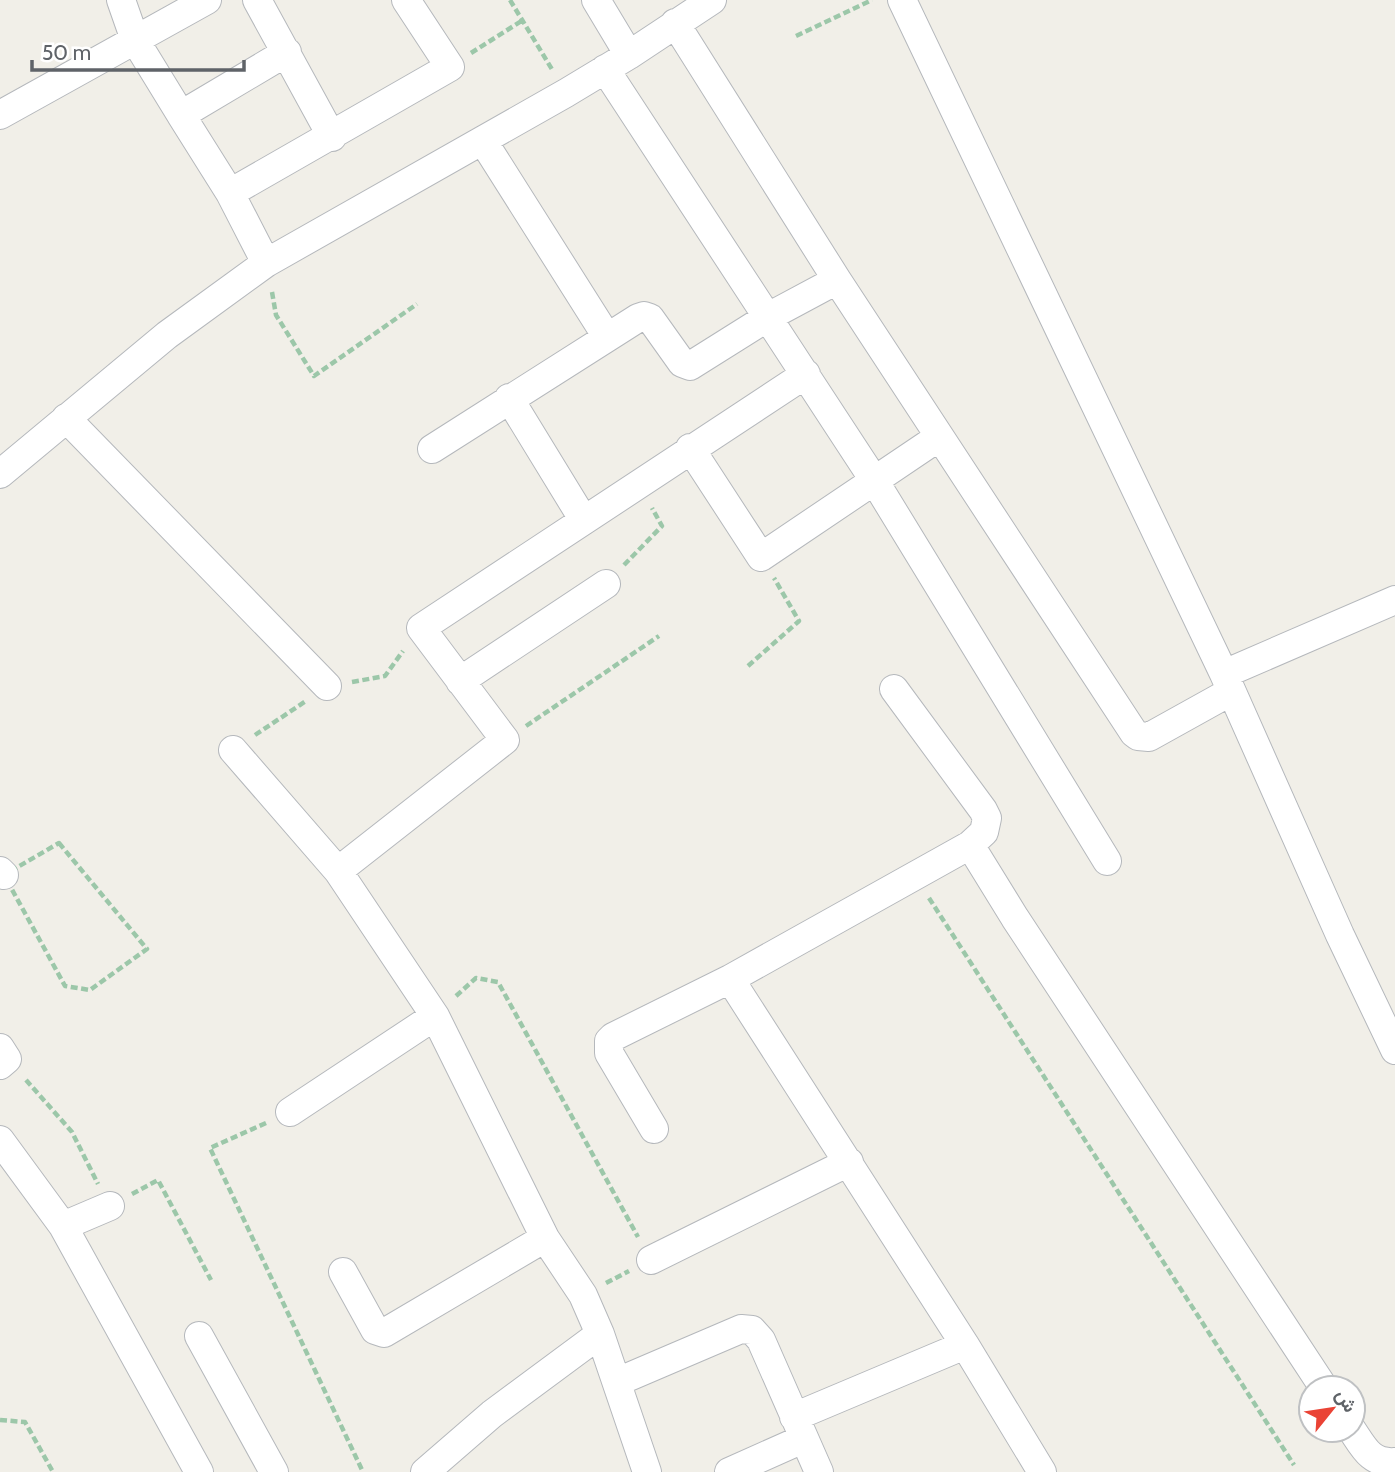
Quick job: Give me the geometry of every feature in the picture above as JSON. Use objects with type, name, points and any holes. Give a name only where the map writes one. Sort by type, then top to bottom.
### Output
[{"type":"street","points":[[121,0],[135,40],[230,193],[266,263]]},
{"type":"street","points":[[0,115],[207,0]]},
{"type":"street","points":[[257,0],[332,136]]},
{"type":"street","points":[[230,193],[450,67],[406,0]]},
{"type":"street","points":[[596,0],[629,55]]},
{"type":"street","points":[[0,474],[167,335],[266,263],[566,93],[712,0]]},
{"type":"street","points":[[902,0],[1227,683],[1334,923],[1395,1050]]},
{"type":"street","points":[[675,23],[837,279],[1138,736],[1149,737],[1227,683],[1395,600]]},
{"type":"street","points":[[181,115],[287,52]]},
{"type":"street","points":[[604,69],[874,480],[1107,861]]},
{"type":"street","points":[[483,141],[607,337]]},
{"type":"street","points":[[432,449],[638,318],[650,318],[682,363],[690,366],[768,317],[837,279]]},
{"type":"street","points":[[338,870],[505,740],[421,628],[806,373]]},
{"type":"street","points":[[509,398],[583,519]]},
{"type":"street","points":[[66,418],[327,686]]},
{"type":"street","points":[[690,448],[761,557],[939,436]]},
{"type":"street","points":[[460,681],[606,584]]},
{"type":"street","points":[[654,1129],[609,1053],[609,1041],[730,979],[970,845],[985,832],[987,818],[984,810],[894,689]]},
{"type":"street","points":[[233,750],[338,870],[435,1016],[545,1238],[583,1295],[600,1334],[647,1472]]},
{"type":"street","points":[[970,845],[1023,930],[1316,1374]]},
{"type":"street","points":[[730,979],[965,1345],[1042,1472]]},
{"type":"street","points":[[290,1112],[435,1016]]},
{"type":"street","points":[[0,1140],[63,1226],[199,1472]]},
{"type":"street","points":[[651,1260],[849,1162]]},
{"type":"street","points":[[63,1226],[110,1206]]},
{"type":"street","points":[[343,1272],[375,1330],[383,1333],[545,1238]]},
{"type":"street","points":[[617,1382],[746,1328],[752,1330],[761,1339],[819,1472]]},
{"type":"street","points":[[425,1472],[492,1414],[600,1334]]},
{"type":"street","points":[[199,1336],[274,1472]]},
{"type":"street","points":[[729,1472],[799,1428],[965,1345]]},
{"type":"street","points":[[1361,1444],[1368,1455],[1378,1461],[1395,1462]]},
{"type":"path","points":[[510,0],[566,93]]},
{"type":"path","points":[[796,36],[872,0]]},
{"type":"path","points":[[450,67],[523,20]]},
{"type":"path","points":[[266,263],[276,315],[314,376],[416,304]]},
{"type":"path","points":[[606,584],[662,526],[637,483]]},
{"type":"path","points":[[748,666],[799,621],[761,557]]},
{"type":"path","points":[[233,750],[327,686],[385,676],[421,628]]},
{"type":"path","points":[[505,740],[659,636]]},
{"type":"path","points":[[59,843],[147,949],[90,990],[65,986],[2,873],[59,843]]},
{"type":"path","points":[[915,876],[1294,1465]]},
{"type":"path","points":[[435,1016],[476,978],[498,982],[651,1260],[583,1295]]},
{"type":"path","points":[[3,1057],[72,1132],[110,1206],[158,1180],[211,1280]]},
{"type":"path","points":[[290,1112],[211,1148],[363,1472]]},
{"type":"path","points":[[0,1420],[24,1422],[53,1472]]}]
